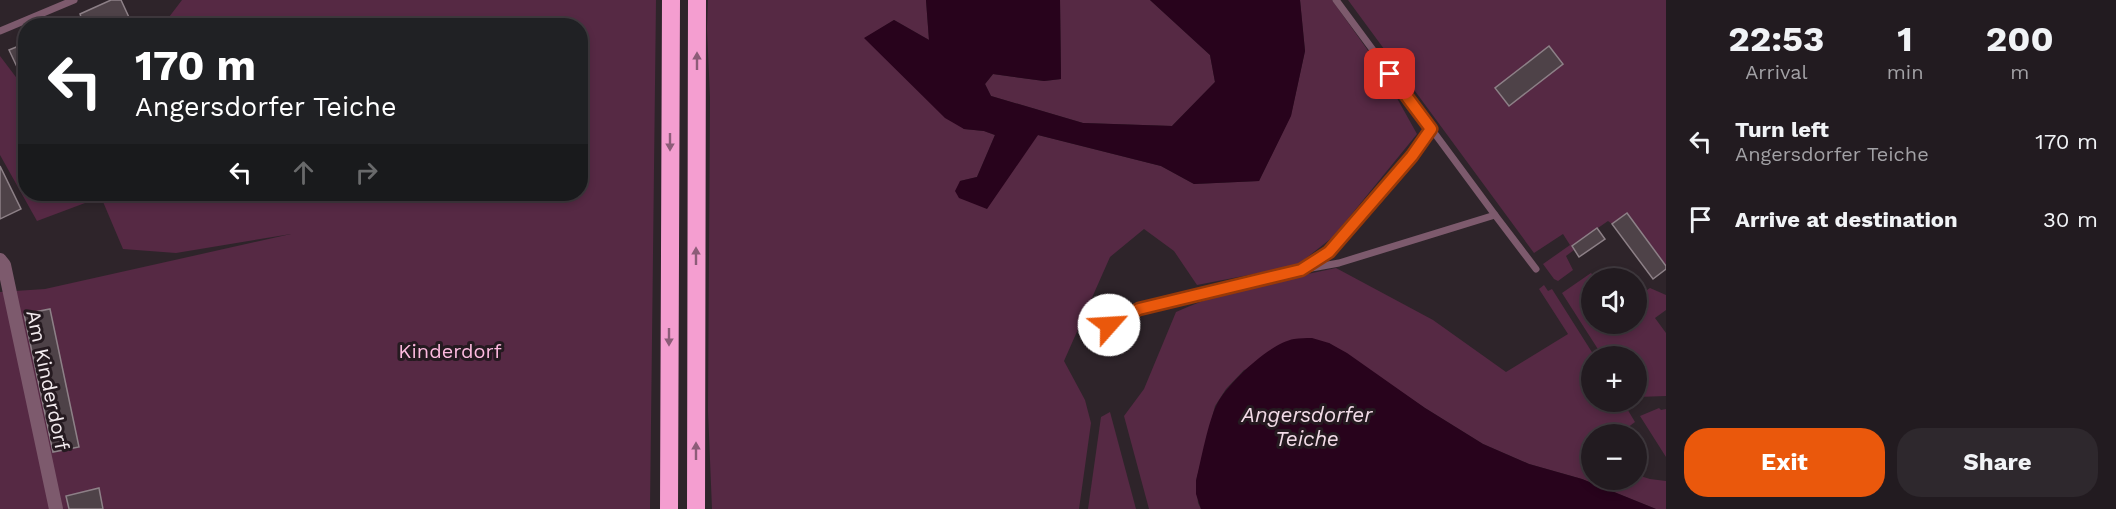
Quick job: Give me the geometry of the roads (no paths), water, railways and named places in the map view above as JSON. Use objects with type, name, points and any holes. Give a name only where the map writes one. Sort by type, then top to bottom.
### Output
[{"type":"highway","points":[[669,509],[671,0]]},
{"type":"highway","points":[[696,509],[697,0]]},
{"type":"street","name":"Am Kinderdorf","points":[[1,263],[56,509]]},
{"type":"lane","points":[[30,18],[74,0]]},
{"type":"lane","points":[[1336,0],[1536,269]]},
{"type":"lane","points":[[0,30],[18,23]]},
{"type":"lane","points":[[1301,270],[1329,252],[1412,156],[1431,129]]},
{"type":"lane","points":[[1109,325],[1139,309],[1339,263],[1495,215]]},
{"type":"water","points":[[926,0],[1060,0],[1061,79],[1044,81],[993,74],[985,84],[991,96],[1083,123],[1172,126],[1215,82],[1210,55],[1150,0],[1300,0],[1305,51],[1291,116],[1259,181],[1194,184],[1161,166],[1038,135],[987,209],[959,198],[955,191],[960,181],[977,177],[995,135],[984,131],[964,129],[945,118],[864,38],[894,20],[929,40]]},
{"type":"water","name":"Angersdorfer Teiche","points":[[1312,338],[1329,343],[1347,353],[1425,408],[1483,444],[1529,464],[1581,479],[1581,490],[1609,490],[1656,509],[1201,509],[1196,494],[1196,481],[1205,441],[1217,404],[1222,395],[1251,365],[1273,348],[1294,339]]},
{"type":"park label","name":"Kinderdorf","points":[[450,351]]}]
